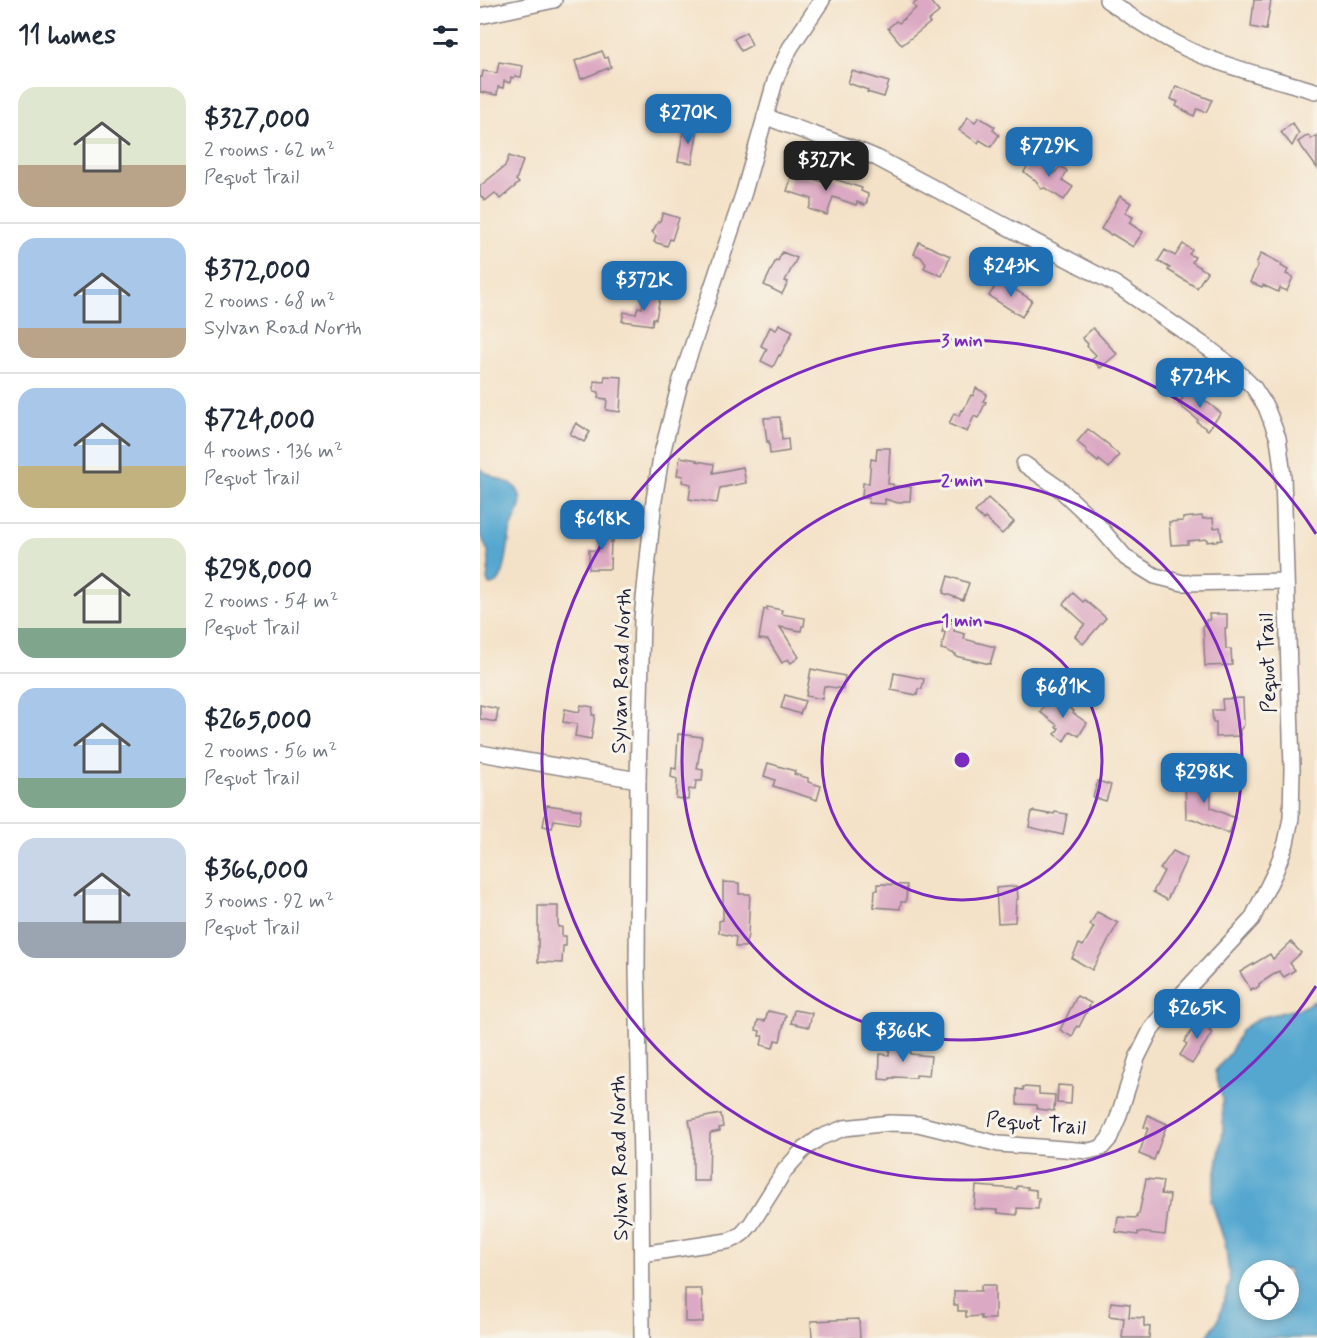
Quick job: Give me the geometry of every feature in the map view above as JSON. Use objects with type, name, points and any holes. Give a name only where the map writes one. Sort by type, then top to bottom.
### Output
[{"type":"street","points":[[480,16],[554,0]]},
{"type":"street","name":"Sylvan Road North","points":[[642,1338],[637,969],[638,780],[642,619],[653,508],[661,457],[680,383],[744,192],[776,78],[800,32],[822,0]]},
{"type":"street","points":[[1107,0],[1143,25],[1189,50],[1233,67],[1316,91]]},
{"type":"street","name":"Pequot Trail","points":[[642,1254],[736,1238],[751,1224],[791,1161],[811,1143],[844,1128],[879,1123],[918,1124],[999,1144],[1089,1151],[1102,1147],[1109,1139],[1137,1058],[1151,1030],[1171,1005],[1252,919],[1284,850],[1291,818],[1292,768],[1283,476],[1278,438],[1261,398],[1249,382],[1233,367],[1115,284],[878,158],[765,116]]},
{"type":"street","points":[[1024,464],[1060,489],[1097,524],[1126,558],[1155,576],[1183,583],[1285,581]]},
{"type":"street","points":[[480,753],[638,780]]},
{"type":"water","points":[[480,468],[514,486],[519,493],[521,503],[510,533],[502,575],[498,582],[491,585],[487,580],[488,552],[480,533]]},
{"type":"water","points":[[1317,1000],[1317,1338],[1206,1338],[1218,1320],[1230,1282],[1225,1243],[1211,1200],[1223,1132],[1222,1098],[1215,1071],[1230,1053],[1241,1030],[1259,1018],[1301,1008]]},
{"type":"building","points":[[918,0],[929,0],[939,12],[928,21],[930,23],[902,45],[888,28],[896,21],[899,23],[916,8],[913,5]]},
{"type":"building","points":[[1254,0],[1271,0],[1266,30],[1251,27]]},
{"type":"building","points":[[746,32],[752,45],[741,51],[734,39]]},
{"type":"building","points":[[602,51],[605,58],[608,57],[611,67],[581,79],[575,61]]},
{"type":"building","points":[[499,62],[523,66],[521,77],[511,77],[510,83],[504,81],[503,88],[498,87],[497,95],[480,92],[480,77],[483,71],[497,73]]},
{"type":"building","points":[[852,71],[889,82],[884,97],[848,83]]},
{"type":"building","points":[[1176,86],[1212,100],[1206,112],[1197,109],[1194,116],[1176,106],[1178,102],[1171,99]]},
{"type":"building","points":[[968,117],[975,122],[979,117],[995,127],[993,130],[999,135],[991,147],[980,140],[978,143],[959,130]]},
{"type":"building","points":[[1292,123],[1299,133],[1292,146],[1281,132]]},
{"type":"building","points":[[684,127],[698,129],[692,163],[678,161]]},
{"type":"building","points":[[1308,135],[1311,139],[1317,135],[1317,168],[1298,142]]},
{"type":"building","points":[[1025,154],[1054,174],[1060,166],[1067,171],[1062,180],[1073,187],[1064,200],[1045,188],[1041,189],[1037,182],[1024,172],[1028,165]]},
{"type":"building","points":[[509,156],[523,161],[516,180],[519,183],[500,199],[495,193],[485,201],[480,195],[480,186],[505,166]]},
{"type":"building","points":[[793,172],[829,184],[831,178],[862,188],[861,191],[868,194],[867,202],[865,205],[857,202],[856,205],[833,197],[827,215],[809,209],[812,199],[787,191]]},
{"type":"building","points":[[1120,196],[1131,203],[1125,213],[1133,217],[1129,223],[1143,232],[1133,247],[1101,229]]},
{"type":"building","points":[[663,213],[679,218],[672,240],[670,239],[667,246],[654,242],[656,236],[652,232]]},
{"type":"building","points":[[919,242],[950,256],[942,276],[924,268],[926,264],[921,257],[914,254]]},
{"type":"building","points":[[1183,244],[1192,250],[1189,254],[1195,257],[1192,262],[1207,272],[1197,288],[1158,261],[1165,250],[1175,256]]},
{"type":"building","points":[[782,252],[797,258],[785,281],[788,282],[782,294],[764,285]]},
{"type":"building","points":[[1261,253],[1282,264],[1281,266],[1288,270],[1286,274],[1293,277],[1287,291],[1280,288],[1278,292],[1250,282]]},
{"type":"building","points":[[999,280],[1032,300],[1022,317],[989,296]]},
{"type":"building","points":[[645,294],[660,297],[656,319],[653,318],[652,325],[622,321],[624,312],[636,314],[638,307],[642,308]]},
{"type":"building","points":[[779,324],[793,331],[773,367],[761,361],[767,349],[761,346],[770,327],[776,330]]},
{"type":"building","points":[[1093,328],[1117,354],[1100,368],[1092,359],[1096,355],[1082,338]]},
{"type":"building","points":[[605,376],[622,377],[620,412],[606,410],[607,399],[598,398],[599,392],[594,391],[594,381],[604,382]]},
{"type":"building","points":[[976,388],[987,394],[983,401],[986,402],[978,418],[974,416],[967,432],[949,424],[954,413],[959,416],[961,410],[963,411]]},
{"type":"building","points":[[1190,389],[1221,413],[1208,430],[1178,404]]},
{"type":"building","points":[[780,417],[782,440],[788,439],[789,451],[770,454],[764,418]]},
{"type":"building","points":[[576,423],[590,432],[584,442],[570,434]]},
{"type":"building","points":[[1088,429],[1119,455],[1109,468],[1099,460],[1098,462],[1077,442]]},
{"type":"building","points":[[877,448],[890,448],[888,484],[911,487],[910,501],[898,503],[885,499],[885,504],[868,503],[869,498],[862,498],[863,483],[869,483],[871,459],[876,460]]},
{"type":"building","points":[[680,457],[714,464],[713,473],[743,467],[746,483],[720,488],[717,503],[689,499],[691,484],[682,482],[683,476],[677,475]]},
{"type":"building","points":[[988,498],[1014,522],[1002,534],[975,512]]},
{"type":"building","points":[[1202,516],[1203,519],[1213,518],[1214,528],[1220,527],[1222,540],[1207,542],[1207,539],[1188,541],[1188,544],[1171,545],[1169,522]]},
{"type":"building","points":[[599,529],[614,530],[613,542],[611,541],[610,569],[589,569],[589,550],[598,551]]},
{"type":"building","points":[[948,576],[969,583],[963,600],[943,593]]},
{"type":"building","points":[[1073,593],[1106,618],[1083,644],[1075,636],[1085,624],[1063,604]]},
{"type":"building","points":[[767,607],[782,610],[781,614],[805,618],[801,631],[780,627],[799,657],[791,663],[788,659],[782,663],[768,640],[759,639],[764,609],[767,610]]},
{"type":"building","points":[[1209,614],[1227,614],[1226,649],[1231,649],[1232,665],[1205,666],[1203,625],[1206,625],[1206,620],[1210,620]]},
{"type":"building","points":[[945,621],[956,624],[954,631],[965,634],[964,639],[995,647],[990,664],[955,656],[956,654],[941,649]]},
{"type":"building","points":[[811,669],[845,676],[843,689],[824,686],[822,699],[806,696]]},
{"type":"building","points":[[894,673],[924,679],[922,689],[918,689],[917,695],[891,690]]},
{"type":"building","points":[[785,695],[805,701],[800,714],[781,708]]},
{"type":"building","points":[[1049,698],[1074,711],[1073,713],[1087,723],[1079,736],[1070,731],[1064,741],[1055,734],[1059,728],[1056,727],[1057,725],[1040,712]]},
{"type":"building","points":[[1243,698],[1244,725],[1240,730],[1240,736],[1216,737],[1216,722],[1213,722],[1212,710],[1223,710],[1222,699]]},
{"type":"building","points":[[480,705],[498,709],[496,722],[480,719]]},
{"type":"building","points":[[581,705],[593,707],[592,715],[595,715],[591,739],[575,736],[577,724],[563,722],[565,709],[579,712]]},
{"type":"building","points":[[678,734],[702,737],[697,769],[703,770],[702,781],[696,781],[695,790],[689,789],[688,800],[676,798],[677,779],[671,777],[672,768],[676,769]]},
{"type":"building","points":[[768,763],[795,771],[794,774],[808,778],[808,782],[821,786],[817,800],[773,786],[775,780],[764,776]]},
{"type":"building","points":[[1207,774],[1208,789],[1211,789],[1211,808],[1235,818],[1229,834],[1193,819],[1186,819],[1185,775]]},
{"type":"building","points":[[1098,781],[1111,785],[1106,801],[1093,797]]},
{"type":"building","points":[[547,805],[581,810],[579,824],[554,820],[552,828],[543,826]]},
{"type":"building","points":[[1032,811],[1067,814],[1063,835],[1029,827]]},
{"type":"building","points":[[1173,851],[1187,858],[1167,900],[1153,892],[1164,871],[1160,869]]},
{"type":"building","points":[[723,882],[739,883],[739,894],[750,894],[748,935],[745,947],[735,947],[736,937],[719,933],[719,921],[723,920]]},
{"type":"building","points":[[878,884],[907,885],[906,902],[901,902],[900,909],[874,907],[875,890],[878,890]]},
{"type":"building","points":[[1017,886],[1015,922],[998,923],[996,888]]},
{"type":"building","points":[[538,906],[558,906],[558,927],[562,927],[562,936],[566,936],[562,963],[538,962]]},
{"type":"building","points":[[1097,912],[1118,923],[1092,970],[1072,958],[1079,944],[1083,946],[1094,927],[1090,925]]},
{"type":"building","points":[[1291,942],[1301,953],[1290,963],[1295,970],[1284,977],[1279,971],[1251,990],[1240,972],[1270,954],[1273,959]]},
{"type":"building","points":[[1077,996],[1091,1003],[1072,1037],[1060,1030]]},
{"type":"building","points":[[794,1010],[812,1013],[809,1027],[791,1023]]},
{"type":"building","points":[[768,1011],[786,1015],[780,1041],[775,1040],[773,1048],[761,1045],[763,1036],[759,1036],[760,1031],[756,1030],[758,1020],[765,1021]]},
{"type":"building","points":[[1205,1017],[1214,1023],[1209,1031],[1212,1033],[1192,1064],[1180,1055],[1187,1044],[1184,1042],[1197,1023],[1200,1025]]},
{"type":"building","points":[[890,1042],[903,1043],[902,1047],[911,1048],[910,1054],[931,1056],[929,1076],[879,1079],[880,1054],[889,1055]]},
{"type":"building","points":[[1058,1085],[1072,1086],[1071,1104],[1057,1103]]},
{"type":"building","points":[[1023,1087],[1039,1088],[1039,1094],[1055,1095],[1054,1111],[1037,1109],[1037,1105],[1017,1104],[1017,1089],[1023,1090]]},
{"type":"building","points":[[721,1114],[723,1127],[719,1128],[720,1131],[710,1133],[709,1181],[693,1181],[693,1142],[689,1120]]},
{"type":"building","points":[[1148,1115],[1167,1124],[1154,1160],[1139,1154],[1148,1128],[1144,1127]]},
{"type":"building","points":[[1146,1179],[1163,1181],[1161,1194],[1170,1195],[1165,1235],[1116,1232],[1118,1217],[1137,1218]]},
{"type":"building","points":[[976,1186],[1017,1189],[1017,1186],[1028,1187],[1027,1189],[1036,1190],[1036,1198],[1039,1198],[1038,1209],[1017,1208],[1017,1215],[998,1213],[998,1210],[974,1209]]},
{"type":"building","points":[[981,1285],[995,1285],[995,1319],[981,1319],[981,1316],[966,1317],[966,1311],[958,1311],[958,1305],[954,1305],[954,1291],[981,1291]]},
{"type":"building","points":[[685,1289],[701,1289],[703,1322],[685,1322]]},
{"type":"building","points":[[1111,1302],[1130,1304],[1129,1317],[1144,1318],[1144,1326],[1150,1327],[1149,1338],[1122,1338],[1124,1318],[1109,1316]]},
{"type":"building","points":[[859,1319],[860,1338],[812,1338],[811,1321]]}]
